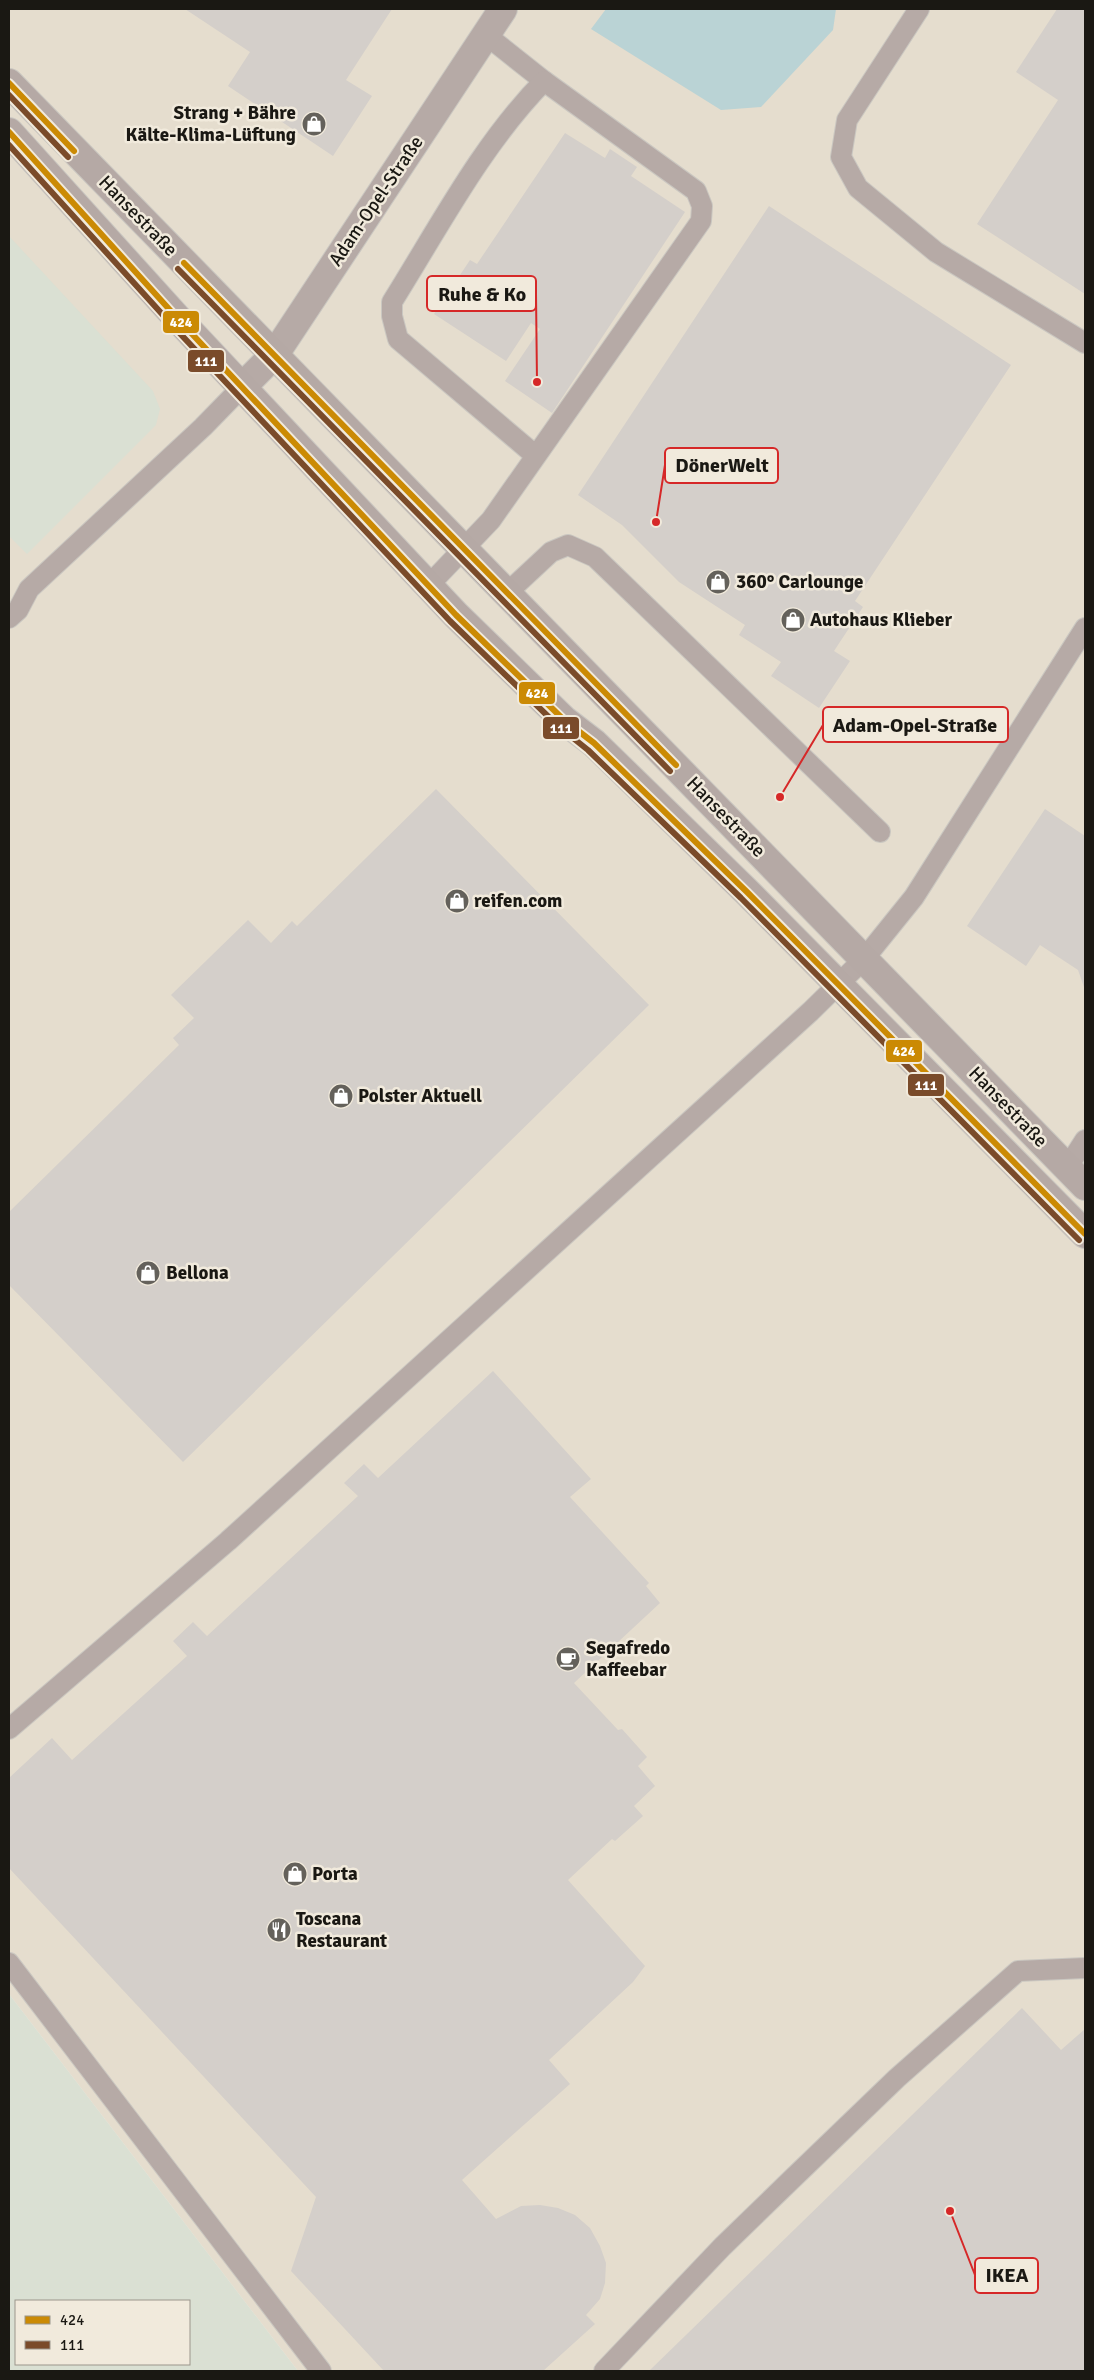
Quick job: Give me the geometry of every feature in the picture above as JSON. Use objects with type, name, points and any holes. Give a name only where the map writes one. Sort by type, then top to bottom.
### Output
[{"type":"main road","name":"Hansestraße","points":[[9,84],[275,354],[1076,1177]]},
{"type":"main road","name":"Hansestraße","points":[[9,132],[242,387],[456,615],[564,720],[594,743],[740,885],[1085,1234]]},
{"type":"street","name":"Adam-Opel-Straße","points":[[242,387],[275,354],[503,9]]},
{"type":"lane","points":[[919,9],[847,120],[841,157],[858,188],[936,252],[1085,343]]},
{"type":"lane","points":[[429,585],[465,550],[491,520],[701,221],[702,206],[696,191],[544,81],[486,35]]},
{"type":"lane","points":[[536,456],[398,339],[392,316],[392,302],[494,138],[524,101],[544,81]]},
{"type":"lane","points":[[9,618],[18,610],[29,589],[203,427],[242,387]]},
{"type":"lane","points":[[507,593],[551,552],[568,545],[595,557],[880,832]]},
{"type":"lane","points":[[9,1729],[228,1541],[838,985],[864,959],[914,897],[1085,628]]},
{"type":"lane","points":[[1076,1177],[1085,1140]]},
{"type":"lane","points":[[9,1963],[321,2371]]},
{"type":"lane","points":[[604,2371],[722,2247],[790,2181],[897,2078],[1018,1971],[1085,1968]]},
{"type":"shaded area","points":[[9,9],[1085,9],[1085,2371],[298,2371],[9,1994]]},
{"type":"shaded area","points":[[9,236],[153,391],[160,409],[156,425],[27,554],[9,536]]},
{"type":"shaded area","points":[[9,1994],[298,2371],[9,2371]]},
{"type":"water","points":[[606,9],[836,9],[833,30],[761,107],[721,110],[591,29]]},
{"type":"building","points":[[185,9],[392,9],[346,80],[372,96],[333,156],[228,86],[250,52]]},
{"type":"building","points":[[1057,9],[1085,9],[1085,294],[977,224],[1058,100],[1016,72]]},
{"type":"building","points":[[565,133],[605,158],[610,149],[637,167],[631,176],[685,212],[552,413],[505,381],[540,329],[531,323],[506,361],[434,314],[470,260],[477,264]]},
{"type":"building","points":[[769,206],[1011,365],[855,601],[863,607],[834,651],[850,661],[819,708],[771,676],[781,662],[739,635],[745,625],[679,582],[622,525],[578,495]]},
{"type":"building","name":"Polster Aktuell","points":[[436,789],[649,1005],[183,1462],[9,1285],[9,1212],[179,1045],[173,1038],[194,1018],[171,995],[248,920],[271,943],[292,921],[297,926]]},
{"type":"building","points":[[1045,809],[1085,836],[1085,990],[1078,970],[1040,945],[1026,966],[967,926]]},
{"type":"building","name":"Porta","points":[[493,1371],[591,1479],[570,1497],[649,1583],[646,1586],[660,1603],[574,1683],[618,1730],[622,1729],[647,1757],[638,1766],[655,1786],[634,1806],[643,1816],[615,1841],[612,1839],[568,1880],[645,1966],[633,1982],[549,2060],[570,2084],[462,2180],[496,2219],[521,2206],[540,2205],[558,2208],[575,2215],[590,2228],[600,2246],[606,2263],[605,2283],[600,2299],[586,2315],[595,2324],[543,2371],[384,2371],[291,2271],[316,2197],[9,1868],[9,1778],[52,1738],[72,1760],[187,1656],[173,1641],[193,1622],[207,1636],[358,1496],[344,1483],[364,1464],[378,1478]]},
{"type":"building","points":[[1022,2008],[1061,2050],[1085,2029],[1085,2371],[649,2371]]},
{"type":"transit line","name":"424","points":[[9,83],[74,151]]},
{"type":"transit line","name":"111","points":[[9,95],[68,157]]},
{"type":"transit line","name":"424","points":[[9,132],[178,319],[456,615],[564,720],[594,743],[747,892],[1085,1234]]},
{"type":"transit line","name":"111","points":[[9,145],[172,325],[450,621],[558,726],[588,750],[741,898],[1079,1240]]},
{"type":"transit line","name":"424","points":[[184,263],[676,765]]},
{"type":"transit line","name":"111","points":[[178,269],[670,771]]},
{"type":"place","name":"Strang + Bähre Kälte-Klima-Lüftung","points":[[314,124]]},
{"type":"place","name":"Ruhe & Ko","points":[[537,382]]},
{"type":"place","name":"DönerWelt","points":[[656,522]]},
{"type":"place","name":"360° Carlounge","points":[[718,582]]},
{"type":"place","name":"Autohaus Klieber","points":[[793,620]]},
{"type":"place","name":"Adam-Opel-Straße","points":[[780,797]]},
{"type":"place","name":"reifen.com","points":[[457,901]]},
{"type":"place","name":"Polster Aktuell","points":[[341,1096]]},
{"type":"place","name":"Bellona","points":[[148,1273]]},
{"type":"place","name":"Segafredo Kaffeebar","points":[[568,1659]]},
{"type":"place","name":"Porta","points":[[295,1874]]},
{"type":"place","name":"Toscana Restaurant","points":[[279,1930]]},
{"type":"place","name":"IKEA","points":[[950,2211]]}]
